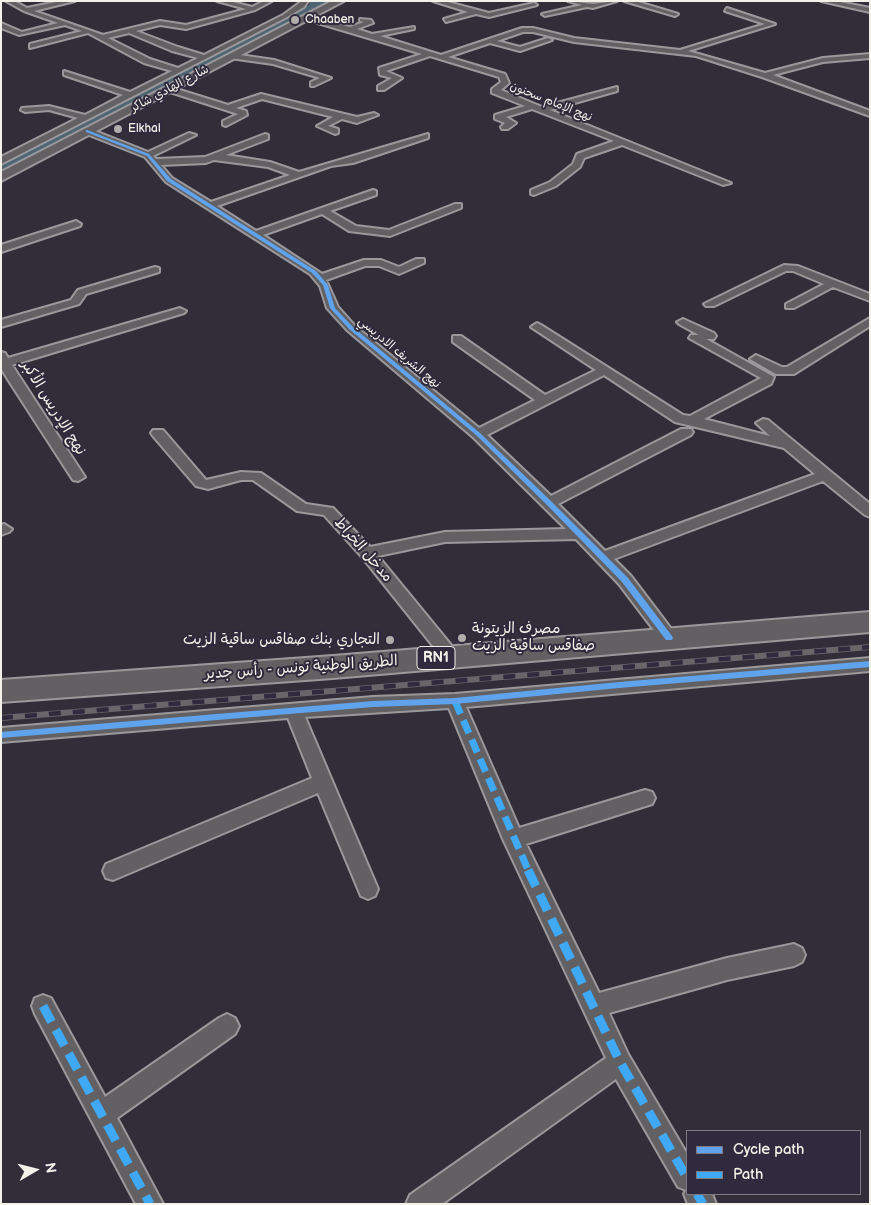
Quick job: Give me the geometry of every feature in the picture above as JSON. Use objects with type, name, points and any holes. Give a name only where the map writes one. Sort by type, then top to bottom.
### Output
[{"type":"main road","name":"شارع الهادي شاكر","points":[[1,177],[304,18],[340,1]]},
{"type":"main road","name":"الطريق الوطنية تونس - رأس جدير","points":[[1,691],[870,622]]},
{"type":"street","points":[[9,1],[23,9],[89,31],[132,54],[178,70]]},
{"type":"street","points":[[10,10],[72,1]]},
{"type":"street","points":[[220,1],[250,10],[285,16]]},
{"type":"street","points":[[101,38],[160,23],[186,27],[250,10],[269,1]]},
{"type":"street","points":[[1,161],[285,16],[302,6],[305,1]]},
{"type":"street","points":[[436,1],[474,12],[493,15],[534,5]]},
{"type":"street","points":[[571,1],[588,6]]},
{"type":"street","points":[[545,14],[614,1]]},
{"type":"street","points":[[626,1],[675,14]]},
{"type":"street","points":[[824,1],[870,10]]},
{"type":"street","points":[[656,9],[675,5]]},
{"type":"street","points":[[680,51],[772,24],[727,10]]},
{"type":"street","points":[[446,20],[474,12]]},
{"type":"street","name":"نهج الإمام سحنون","points":[[304,18],[319,20],[502,76],[505,83],[495,91],[726,183]]},
{"type":"street","points":[[349,30],[371,22],[362,20]]},
{"type":"street","points":[[1,25],[13,32],[23,34],[66,23]]},
{"type":"street","points":[[370,37],[412,28]]},
{"type":"street","points":[[442,57],[528,29],[574,40],[680,51],[765,75],[870,114]]},
{"type":"street","points":[[130,30],[175,49],[204,57]]},
{"type":"street","points":[[33,46],[89,31]]},
{"type":"street","points":[[1,34],[13,32]]},
{"type":"street","points":[[490,41],[520,49],[548,40]]},
{"type":"street","points":[[474,46],[490,52]]},
{"type":"street","points":[[381,88],[398,78],[383,73],[382,70],[429,54]]},
{"type":"street","points":[[233,56],[274,62],[327,78],[314,84]]},
{"type":"street","points":[[765,75],[823,60],[870,56]]},
{"type":"street","points":[[67,72],[130,95]]},
{"type":"street","points":[[170,89],[244,114],[226,123]]},
{"type":"street","points":[[541,110],[614,89]]},
{"type":"street","points":[[228,108],[261,96],[360,120],[374,115]]},
{"type":"street","points":[[505,127],[512,123],[498,116],[532,106]]},
{"type":"street","points":[[25,110],[46,108],[86,118]]},
{"type":"street","points":[[335,131],[322,126],[341,116]]},
{"type":"street","points":[[87,131],[152,158],[230,158],[270,165],[298,174]]},
{"type":"street","points":[[152,158],[192,135]]},
{"type":"street","points":[[209,206],[298,174],[329,164],[350,161],[425,136]]},
{"type":"street","points":[[213,158],[265,137]]},
{"type":"street","points":[[534,192],[553,184],[577,164],[580,156],[621,142]]},
{"type":"street","name":"نهج الشريف الادريسي","points":[[152,158],[159,170],[170,180],[320,278],[326,285],[334,308],[351,328],[478,434],[549,503],[604,557],[643,602],[669,638]]},
{"type":"street","points":[[254,235],[323,212],[373,192]]},
{"type":"street","points":[[323,212],[353,229],[390,233],[458,206]]},
{"type":"street","points":[[1,249],[76,224]]},
{"type":"street","points":[[320,278],[367,262],[381,263],[399,271],[420,261]]},
{"type":"street","points":[[710,304],[784,268],[794,268],[870,298]]},
{"type":"street","points":[[1,324],[75,302],[82,292],[155,270]]},
{"type":"street","points":[[790,306],[833,283]]},
{"type":"street","points":[[4,360],[180,310]]},
{"type":"street","points":[[683,322],[780,371],[790,371],[870,322]]},
{"type":"street","points":[[538,327],[689,426],[792,446]]},
{"type":"street","points":[[549,503],[767,381],[768,376],[695,338]]},
{"type":"street","points":[[457,339],[544,401]]},
{"type":"street","name":"نهج الإدريس الأكبر","points":[[4,360],[13,378],[78,477]]},
{"type":"street","points":[[478,434],[605,370]]},
{"type":"street","points":[[762,424],[792,446],[870,512]]},
{"type":"street","name":"مدخل الخراط","points":[[158,433],[201,483],[208,485],[241,476],[256,476],[302,508],[328,511],[367,553],[451,656]]},
{"type":"street","points":[[604,557],[825,475]]},
{"type":"street","points":[[367,553],[445,537],[580,534]]},
{"type":"street","points":[[1,735],[373,704],[454,701],[549,691],[870,664]]},
{"type":"street","points":[[454,701],[513,839],[620,1062],[686,1176]]},
{"type":"street","points":[[294,711],[368,889]]},
{"type":"street","points":[[113,871],[324,782]]},
{"type":"street","points":[[513,839],[645,798]]},
{"type":"street","points":[[594,1006],[727,970],[794,955]]},
{"type":"street","points":[[43,1006],[103,1113],[150,1204]]},
{"type":"street","points":[[103,1113],[227,1026]]},
{"type":"street","points":[[419,1204],[620,1062]]},
{"type":"water","points":[[310,1],[332,1],[1,173],[1,163],[309,5]]},
{"type":"railway","points":[[1,718],[870,647]]},
{"type":"marked path","points":[[455,701],[513,839],[620,1062],[686,1176]]},
{"type":"marked path","points":[[43,1006],[150,1204]]},
{"type":"marked path","points":[[698,1195],[703,1204]]},
{"type":"cycle path","points":[[87,131],[148,155],[169,180],[314,272],[325,285],[333,308],[351,328],[478,434],[549,503],[625,580],[669,638]]},
{"type":"cycle path","points":[[1,735],[373,704],[455,701],[870,664]]},
{"type":"place","name":"Chaaben","points":[[295,20]]},
{"type":"place","name":"Elkhal","points":[[118,129]]},
{"type":"place","name":"مصرف الزيتونة صفاقس ساقية الزيت","points":[[462,638]]},
{"type":"place","name":"التجاري بنك صفاقس ساقية الزيت","points":[[390,640]]}]
